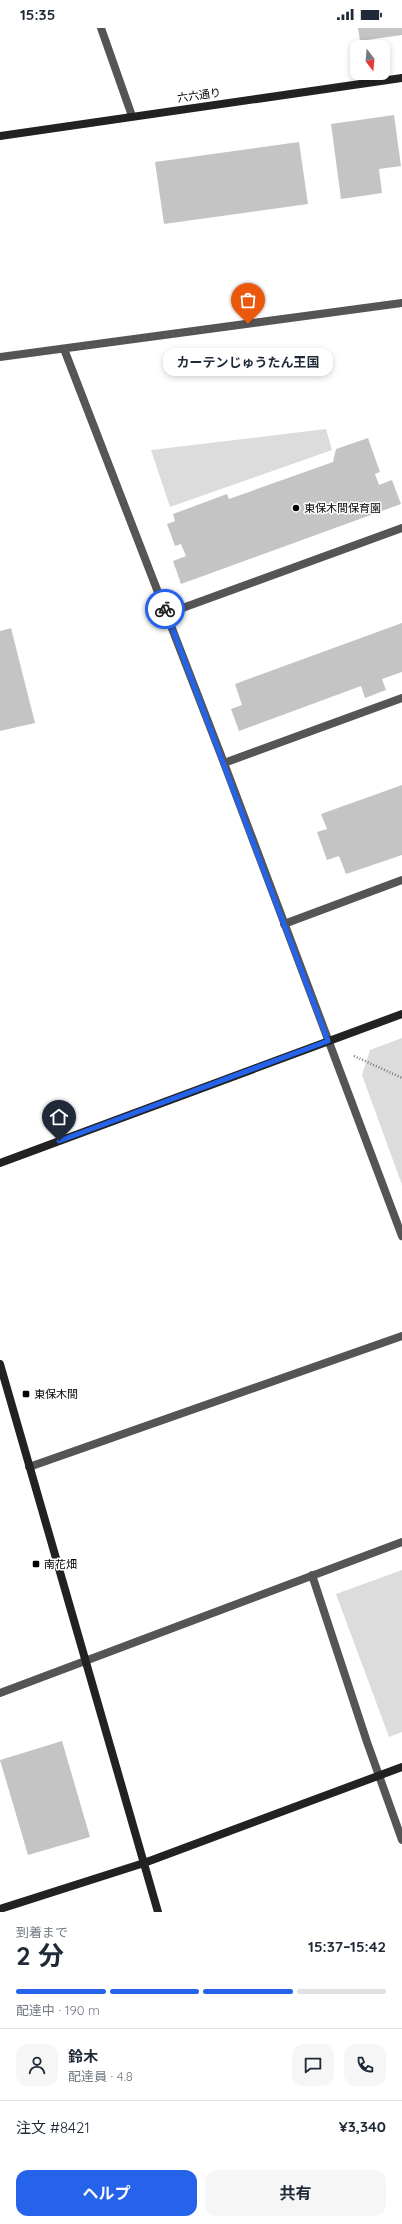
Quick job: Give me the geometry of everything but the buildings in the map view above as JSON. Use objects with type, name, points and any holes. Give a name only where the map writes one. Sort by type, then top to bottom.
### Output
[{"type":"street","points":[[101,28],[132,116]]},
{"type":"street","name":"六六通り","points":[[0,136],[402,78]]},
{"type":"street","points":[[0,357],[402,303]]},
{"type":"street","points":[[64,349],[224,763],[402,1236]]},
{"type":"street","points":[[166,614],[402,528]]},
{"type":"street","points":[[224,763],[402,698]]},
{"type":"street","points":[[284,924],[402,880]]},
{"type":"street","points":[[0,1163],[402,1014]]},
{"type":"street","points":[[29,1467],[402,1336]]},
{"type":"street","points":[[0,1364],[3,1384],[86,1661],[158,1912]]},
{"type":"street","points":[[0,1692],[402,1542]]},
{"type":"street","points":[[312,1575],[402,1840]]},
{"type":"street","points":[[0,1909],[144,1863],[402,1767]]},
{"type":"path","points":[[354,1056],[402,1078]]},
{"type":"shaded area","points":[[326,429],[332,450],[170,507],[151,450]]},
{"type":"shaded area","points":[[402,1038],[402,1185],[362,1075],[370,1050]]},
{"type":"shaded area","points":[[402,1570],[402,1732],[389,1737],[336,1594]]},
{"type":"way so far","points":[[165,609],[64,349],[248,324]]},
{"type":"place","name":"カーテンじゅうたん王国","points":[[248,324]]},
{"type":"place","name":"東保木間保育園","points":[[296,508]]},
{"type":"place","name":"東保木間","points":[[26,1394]]},
{"type":"place","name":"南花畑","points":[[36,1564]]},
{"type":"route","points":[[59,1141],[328,1041],[165,609]]}]
